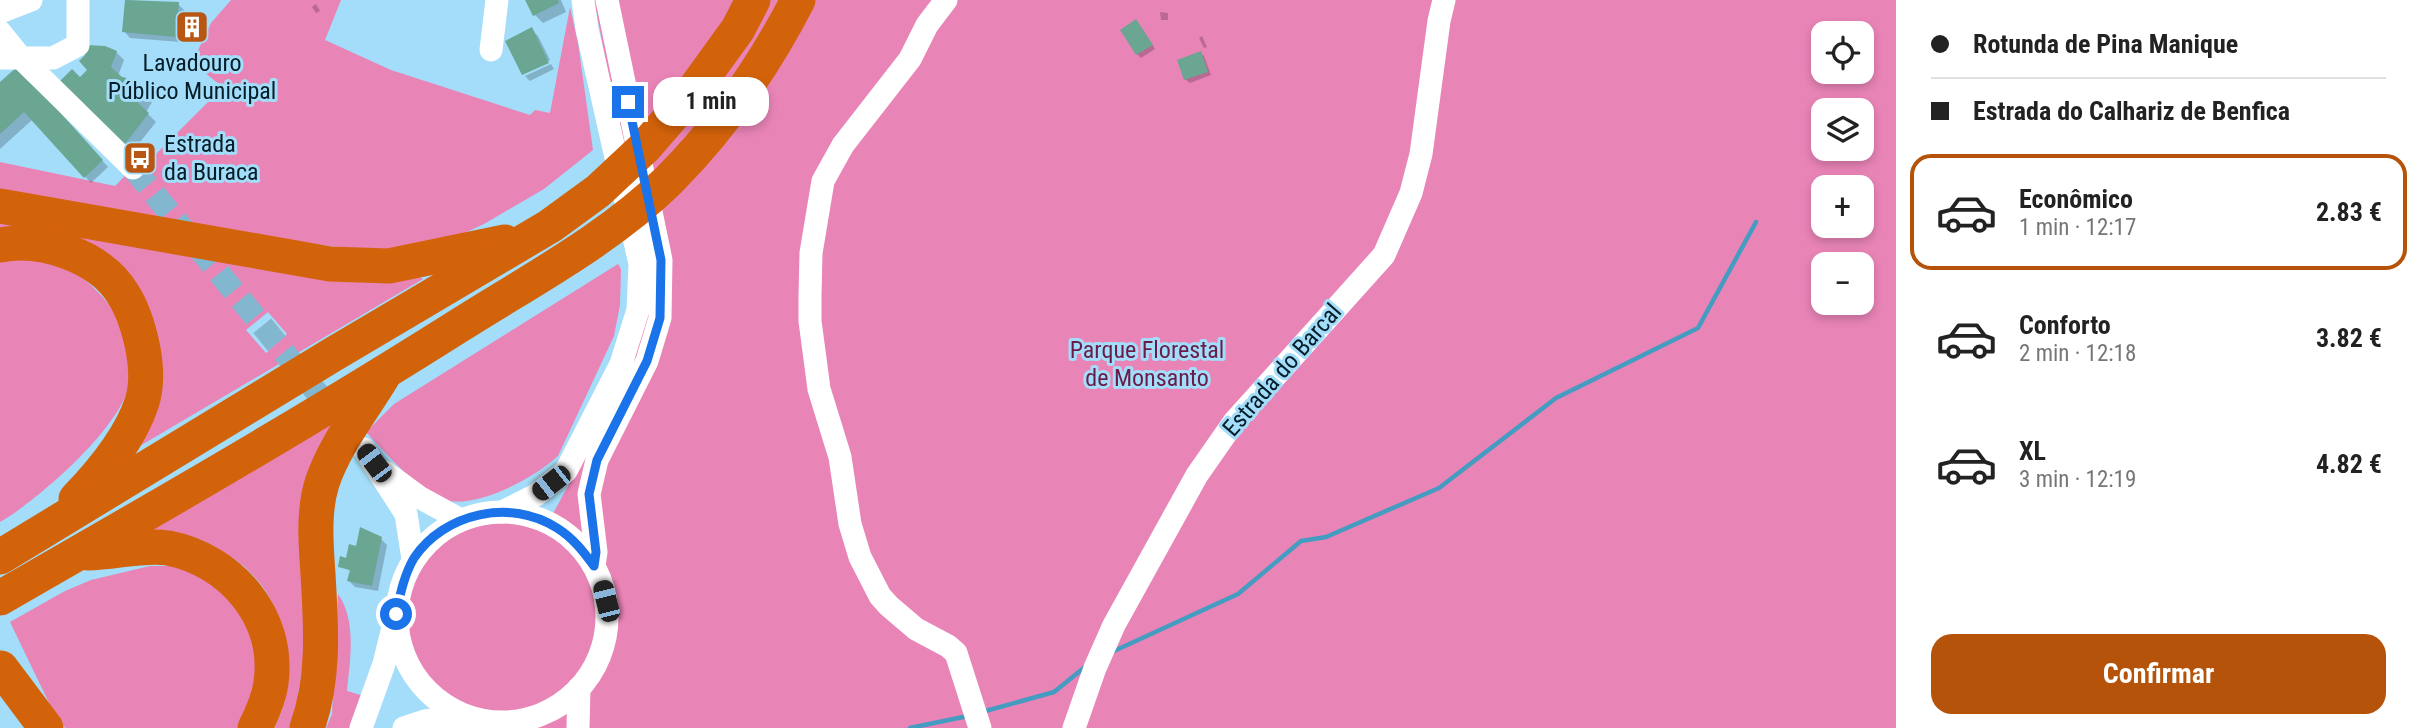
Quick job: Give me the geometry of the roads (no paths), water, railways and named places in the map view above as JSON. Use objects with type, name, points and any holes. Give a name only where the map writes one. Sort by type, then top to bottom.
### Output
[{"type":"highway","points":[[13,549],[332,355],[536,235],[598,191],[645,147],[691,94],[738,29],[753,0]]},
{"type":"highway","points":[[0,597],[386,372],[575,253],[618,222],[668,181],[718,127],[773,48],[798,0]]},
{"type":"highway","points":[[0,206],[330,264],[389,266],[536,235]]},
{"type":"highway","points":[[0,245],[15,242],[53,247],[94,264],[122,291],[138,323],[146,364],[142,401],[102,472],[69,506],[13,549]]},
{"type":"highway","points":[[307,728],[314,708],[322,650],[316,538],[322,484],[342,440],[386,372]]},
{"type":"highway","points":[[78,553],[112,553],[144,547],[165,548],[206,560],[237,582],[257,612],[271,649],[271,685],[255,728]]},
{"type":"highway","points":[[1,667],[23,728]]},
{"type":"highway","points":[[1,667],[46,728]]},
{"type":"street","points":[[32,0],[2,18],[11,58],[133,168]]},
{"type":"street","points":[[11,58],[53,58],[79,45],[78,0]]},
{"type":"street","points":[[491,50],[497,0]]},
{"type":"street","points":[[502,512],[536,495],[566,471],[621,364],[638,310],[640,264],[583,0]]},
{"type":"street","points":[[594,566],[596,552],[589,494],[597,460],[650,350],[660,318],[661,260],[607,0]]},
{"type":"street","points":[[946,0],[927,25],[910,59],[843,145],[823,181],[811,253],[810,321],[819,389],[840,457],[850,524],[860,557],[880,596],[889,606],[916,629],[956,653],[981,728]]},
{"type":"street","name":"Estrada do Barcal","points":[[1074,728],[1114,625],[1197,475],[1234,422],[1384,254],[1411,193],[1422,154],[1444,0]]},
{"type":"street","points":[[413,559],[406,514],[369,456],[419,497],[461,520]]},
{"type":"street","points":[[361,728],[384,664],[403,582],[413,559],[426,543],[461,520],[481,514],[520,513],[555,526],[583,551],[594,566],[606,601],[605,638],[595,665],[579,688],[564,702],[536,716],[506,722],[425,721],[404,728]]},
{"type":"street","points":[[396,614],[399,643],[416,680],[447,708],[483,722]]},
{"type":"street","points":[[578,728],[579,688]]},
{"type":"waterway","points":[[1114,651],[1238,594],[1301,541],[1326,537],[1439,488],[1556,398],[1698,328],[1756,222]]},
{"type":"waterway","points":[[982,712],[1054,692],[1085,667]]},
{"type":"waterway","points":[[910,728],[968,716]]},
{"type":"tunnel","points":[[133,168],[337,417]]},
{"type":"place","name":"Lavadouro Público Municipal","points":[[192,27]]},
{"type":"place","name":"Estrada da Buraca","points":[[140,158]]},
{"type":"park label","name":"Parque Florestal de Monsanto","points":[[1147,364]]}]
